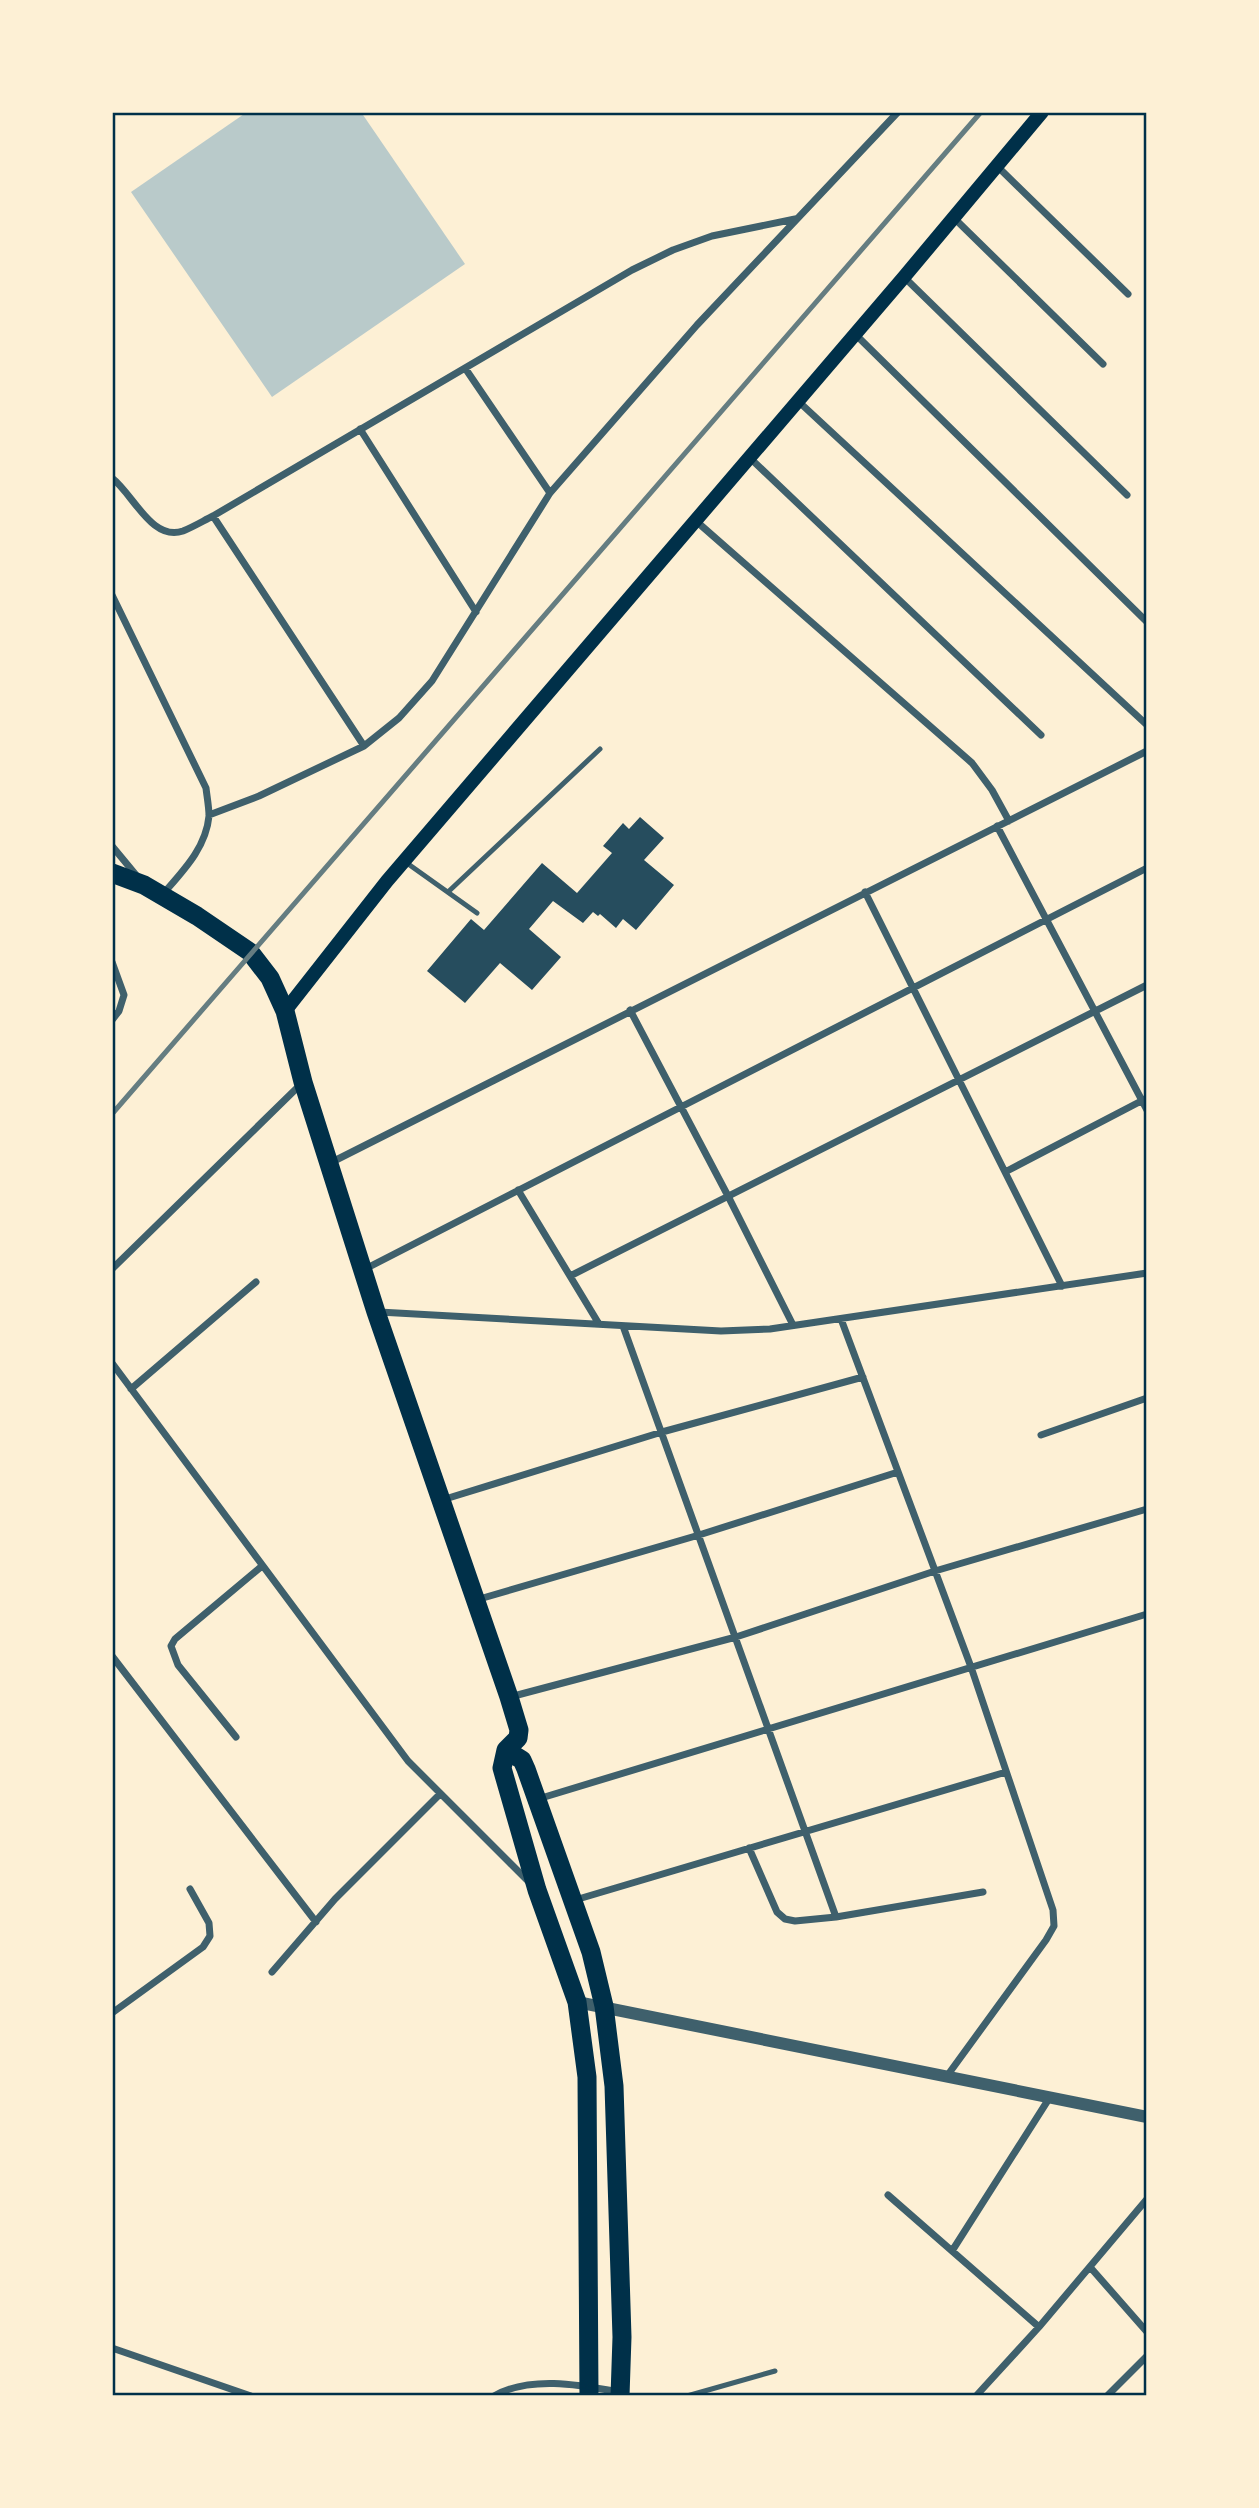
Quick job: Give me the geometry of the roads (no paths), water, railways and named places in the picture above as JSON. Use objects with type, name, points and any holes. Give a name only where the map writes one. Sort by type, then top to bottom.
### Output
[{"type":"highway","points":[[113,874],[163,895],[250,952],[270,978],[285,1011],[303,1082],[376,1311],[509,1698],[519,1730],[518,1738],[506,1750],[502,1768],[537,1890],[577,2002],[587,2077],[589,2391]]},
{"type":"highway","points":[[506,1750],[522,1760],[537,1799],[591,1952],[604,2007],[614,2086],[622,2337],[620,2394]]},
{"type":"main road","points":[[285,1011],[404,861],[799,401],[1042,112]]},
{"type":"street","points":[[209,815],[260,796],[364,746],[399,718],[432,681],[550,493],[697,325],[898,112]]},
{"type":"street","points":[[998,167],[1128,294]]},
{"type":"street","points":[[954,218],[1102,364]]},
{"type":"street","points":[[112,478],[128,492],[154,525],[167,533],[181,532],[213,516],[632,270],[673,250],[712,236],[795,219]]},
{"type":"street","points":[[904,277],[1127,495]]},
{"type":"street","points":[[855,334],[1147,622]]},
{"type":"street","points":[[465,368],[550,493]]},
{"type":"street","points":[[799,401],[1147,725]]},
{"type":"street","points":[[360,429],[476,612]]},
{"type":"street","points":[[750,458],[1041,735]]},
{"type":"street","points":[[213,516],[364,746]]},
{"type":"street","points":[[696,521],[972,763],[992,790],[1009,821]]},
{"type":"street","points":[[112,595],[206,788],[209,815],[205,834],[194,858],[163,895]]},
{"type":"street","points":[[329,1163],[1147,751]]},
{"type":"street","points":[[997,826],[1095,1012],[1145,1099],[1147,1110]]},
{"type":"street","points":[[112,846],[144,885]]},
{"type":"street","points":[[363,1271],[1147,868]]},
{"type":"street","points":[[865,892],[1062,1286]]},
{"type":"street","points":[[112,962],[124,995],[119,1011],[112,1020]]},
{"type":"street","points":[[570,1276],[1147,985]]},
{"type":"street","points":[[630,1010],[793,1325]]},
{"type":"street","points":[[112,1269],[303,1082]]},
{"type":"street","points":[[1004,1172],[1145,1099]]},
{"type":"street","points":[[518,1190],[599,1324]]},
{"type":"street","points":[[376,1311],[721,1331],[793,1325],[1147,1273]]},
{"type":"street","points":[[131,1389],[256,1282]]},
{"type":"street","points":[[841,1318],[971,1667],[1053,1910],[1054,1926],[1046,1940],[947,2076]]},
{"type":"street","points":[[623,1326],[836,1917]]},
{"type":"street","points":[[112,1363],[408,1761],[537,1890]]},
{"type":"street","points":[[441,1501],[662,1432],[863,1377]]},
{"type":"street","points":[[1041,1435],[1147,1398]]},
{"type":"street","points":[[476,1600],[699,1535],[898,1472]]},
{"type":"street","points":[[509,1698],[736,1637],[935,1571],[1147,1509]]},
{"type":"street","points":[[236,1738],[178,1665],[171,1646],[175,1639],[262,1566]]},
{"type":"street","points":[[537,1799],[1146,1616]]},
{"type":"street","points":[[112,1656],[316,1922]]},
{"type":"street","points":[[574,1900],[1006,1772]]},
{"type":"street","points":[[272,1972],[335,1899],[440,1794]]},
{"type":"street","points":[[749,1848],[777,1912],[785,1919],[794,1921],[836,1917],[983,1892]]},
{"type":"street","points":[[112,2013],[203,1947],[210,1936],[209,1923],[190,1889]]},
{"type":"street","points":[[577,2002],[1147,2118]]},
{"type":"street","points":[[952,2250],[1050,2097]]},
{"type":"street","points":[[888,2194],[1039,2327]]},
{"type":"street","points":[[976,2396],[1039,2327],[1147,2199]]},
{"type":"street","points":[[1090,2267],[1147,2332]]},
{"type":"street","points":[[112,2348],[251,2396]]},
{"type":"street","points":[[1107,2396],[1147,2356]]},
{"type":"street","points":[[494,2396],[524,2386],[552,2384],[620,2394]]},
{"type":"lane","points":[[448,892],[600,749]]},
{"type":"lane","points":[[404,861],[477,913]]},
{"type":"lane","points":[[687,2396],[775,2371]]},
{"type":"railway","points":[[112,1114],[981,112]]}]
